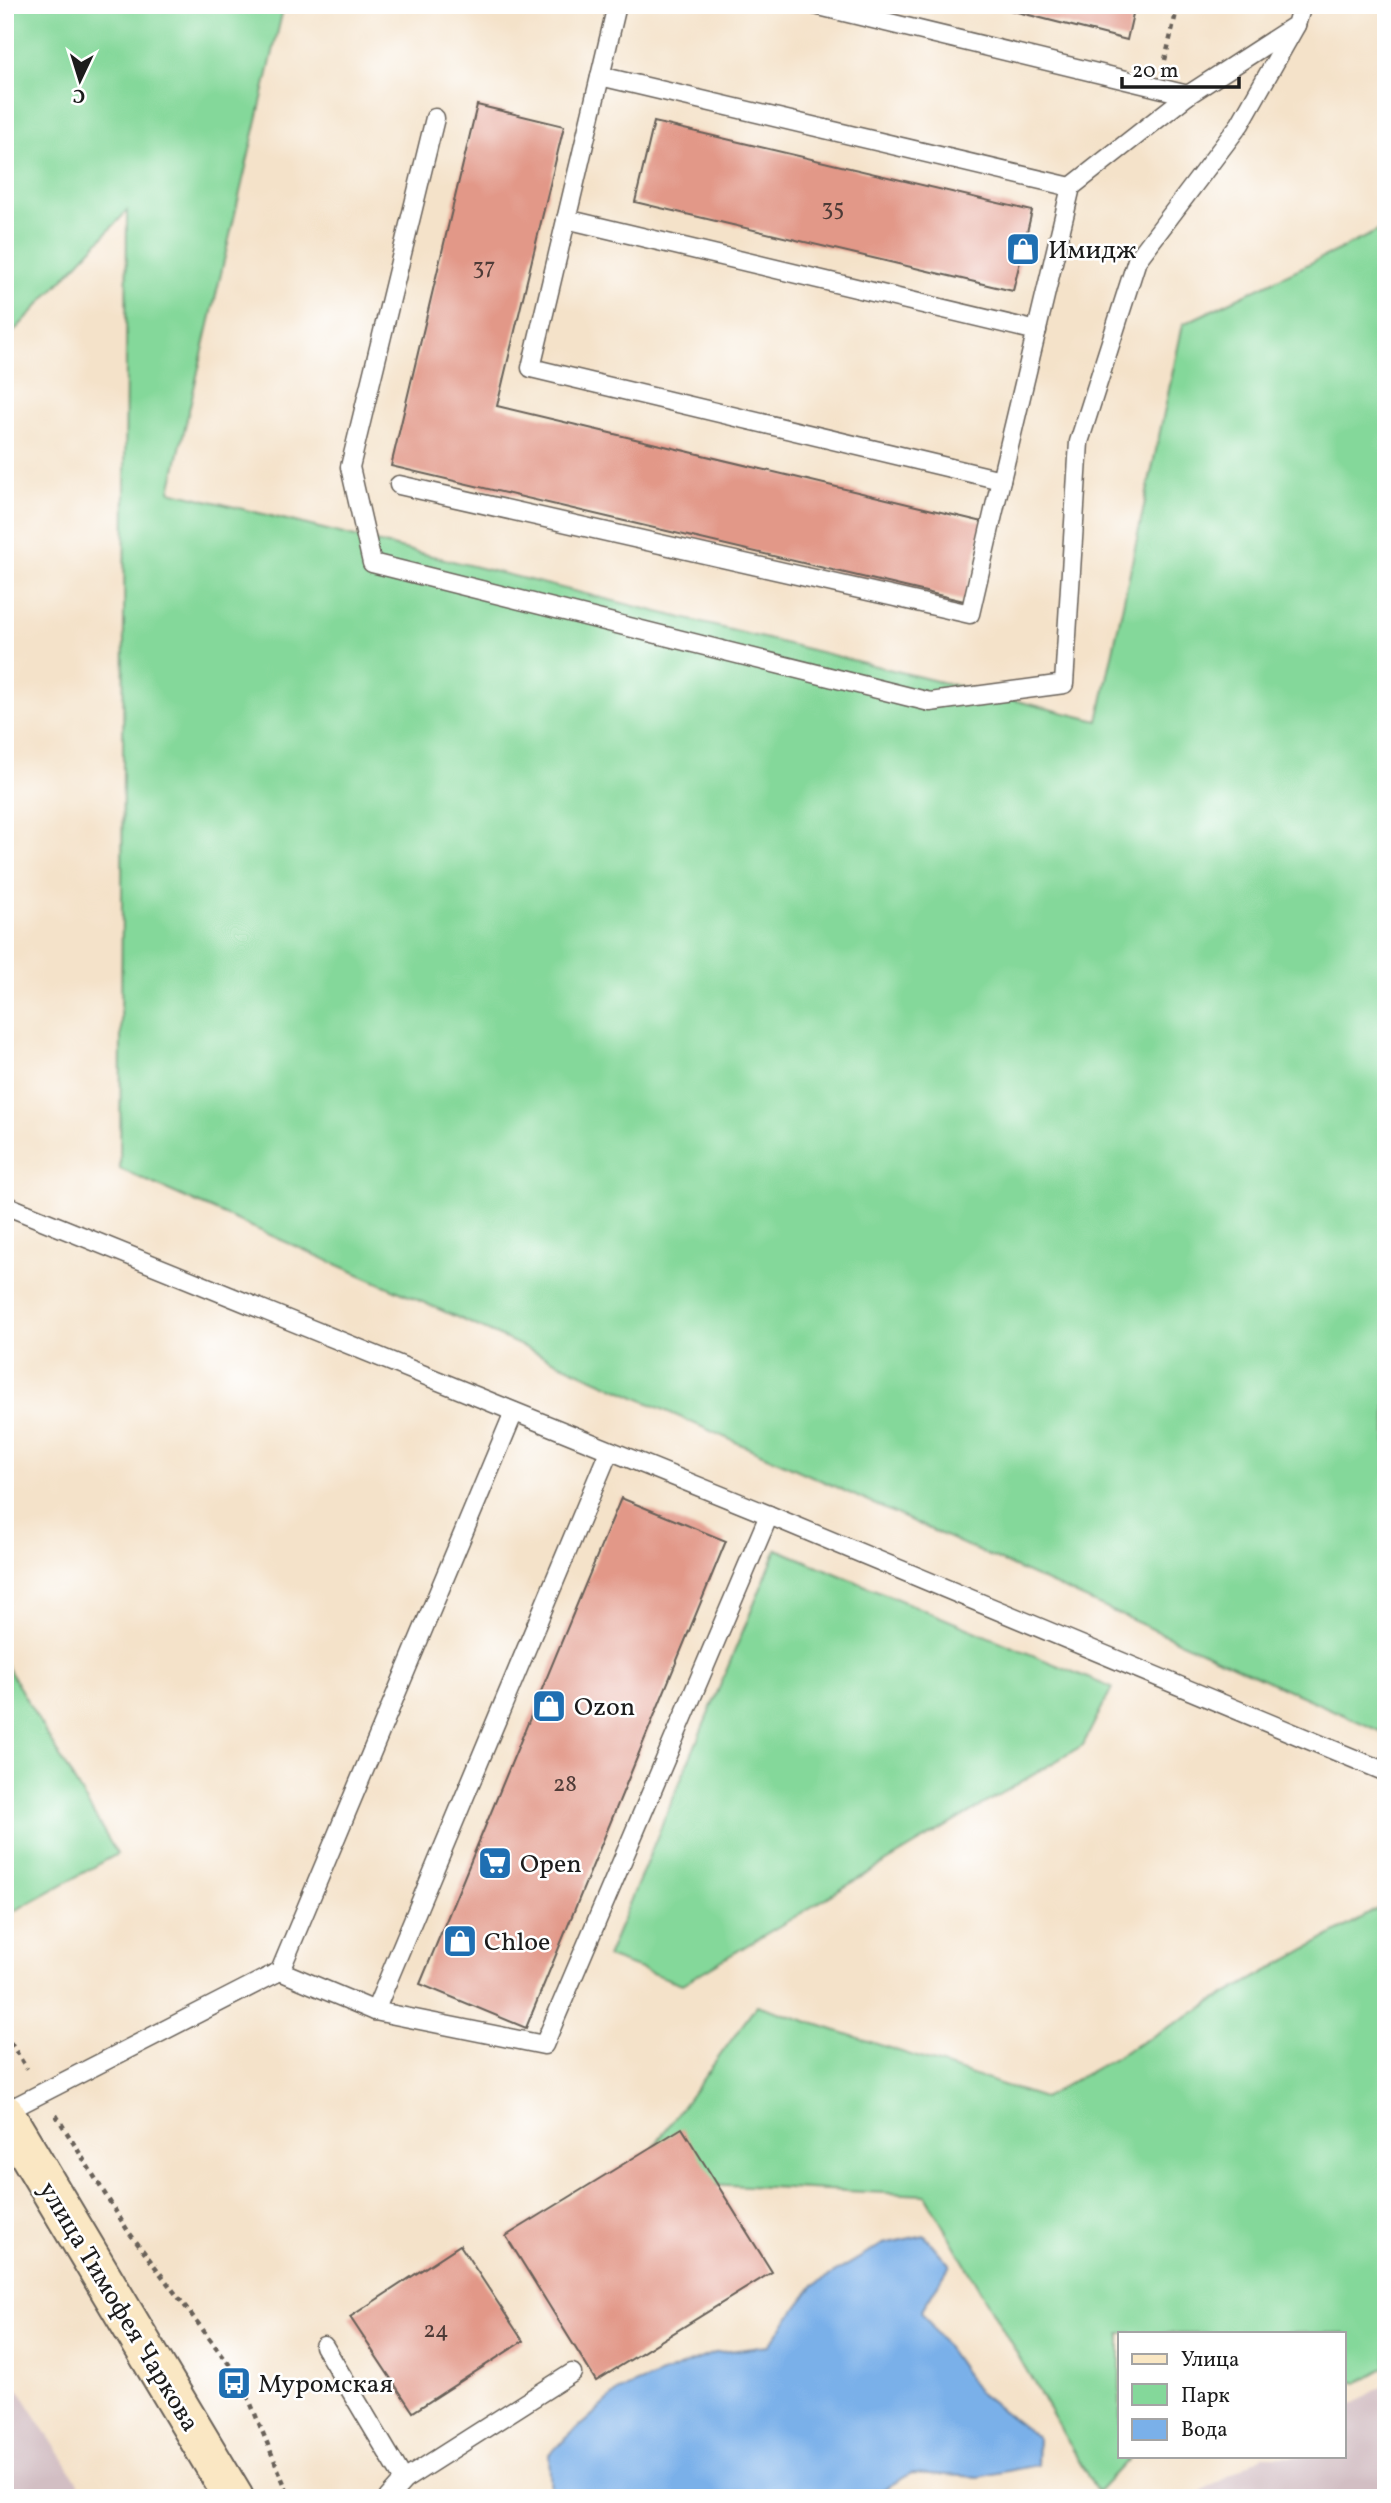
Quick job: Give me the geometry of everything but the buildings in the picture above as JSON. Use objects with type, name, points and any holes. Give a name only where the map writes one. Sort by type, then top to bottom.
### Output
[{"type":"main road","name":"улица Тимофея Чаркова","points":[[5,2113],[234,2498]]},
{"type":"lane","points":[[617,5],[531,368],[1001,480]]},
{"type":"lane","points":[[815,5],[1188,95]]},
{"type":"lane","points":[[435,118],[350,467],[372,563],[930,702],[1064,684],[1079,442],[1137,260],[1240,124],[1296,25],[1302,5]]},
{"type":"lane","points":[[399,485],[970,614],[1071,187],[1188,95],[1296,25]]},
{"type":"lane","points":[[600,76],[1071,187]]},
{"type":"lane","points":[[566,219],[1037,331]]},
{"type":"lane","points":[[5,1205],[769,1516],[1386,1772]]},
{"type":"lane","points":[[5,2113],[280,1971],[514,1412]]},
{"type":"lane","points":[[375,2011],[610,1451]]},
{"type":"lane","points":[[280,1971],[375,2011],[544,2045],[769,1516]]},
{"type":"lane","points":[[324,2346],[404,2480]]},
{"type":"lane","points":[[388,2498],[404,2480],[572,2373]]},
{"type":"path","points":[[1158,88],[1178,5]]},
{"type":"path","points":[[5,2034],[128,2231],[241,2380],[290,2498]]},
{"type":"shaded area","points":[[5,2368],[88,2498],[5,2498]]},
{"type":"shaded area","points":[[1386,2384],[1386,2498],[1191,2498],[1260,2458],[1346,2458],[1346,2408]]},
{"type":"green space","points":[[5,5],[284,5],[170,491],[1098,721],[1183,324],[1386,227],[1386,1734],[477,1326],[120,1169],[127,211],[5,341]]},
{"type":"green space","points":[[777,1549],[1112,1688],[1083,1745],[682,1984],[607,1957]]},
{"type":"green space","points":[[5,1663],[117,1854],[5,1916]]},
{"type":"green space","points":[[1386,1904],[1386,2367],[1357,2383],[1346,2380],[1346,2332],[1118,2332],[1118,2458],[1129,2458],[1097,2492],[925,2195],[629,2180],[757,2005],[1043,2098]]},
{"type":"water","points":[[924,2235],[950,2265],[921,2311],[979,2393],[1038,2438],[1037,2465],[979,2477],[912,2473],[868,2498],[551,2498],[549,2454],[619,2391],[714,2353],[768,2346],[814,2285],[883,2244]]},
{"type":"place","name":"Имидж","points":[[1023,249]]},
{"type":"place","name":"Ozon","points":[[549,1706]]},
{"type":"place","name":"Open","points":[[495,1863]]},
{"type":"place","name":"Chloe","points":[[460,1941]]},
{"type":"place","name":"Муромская","points":[[234,2383]]}]
